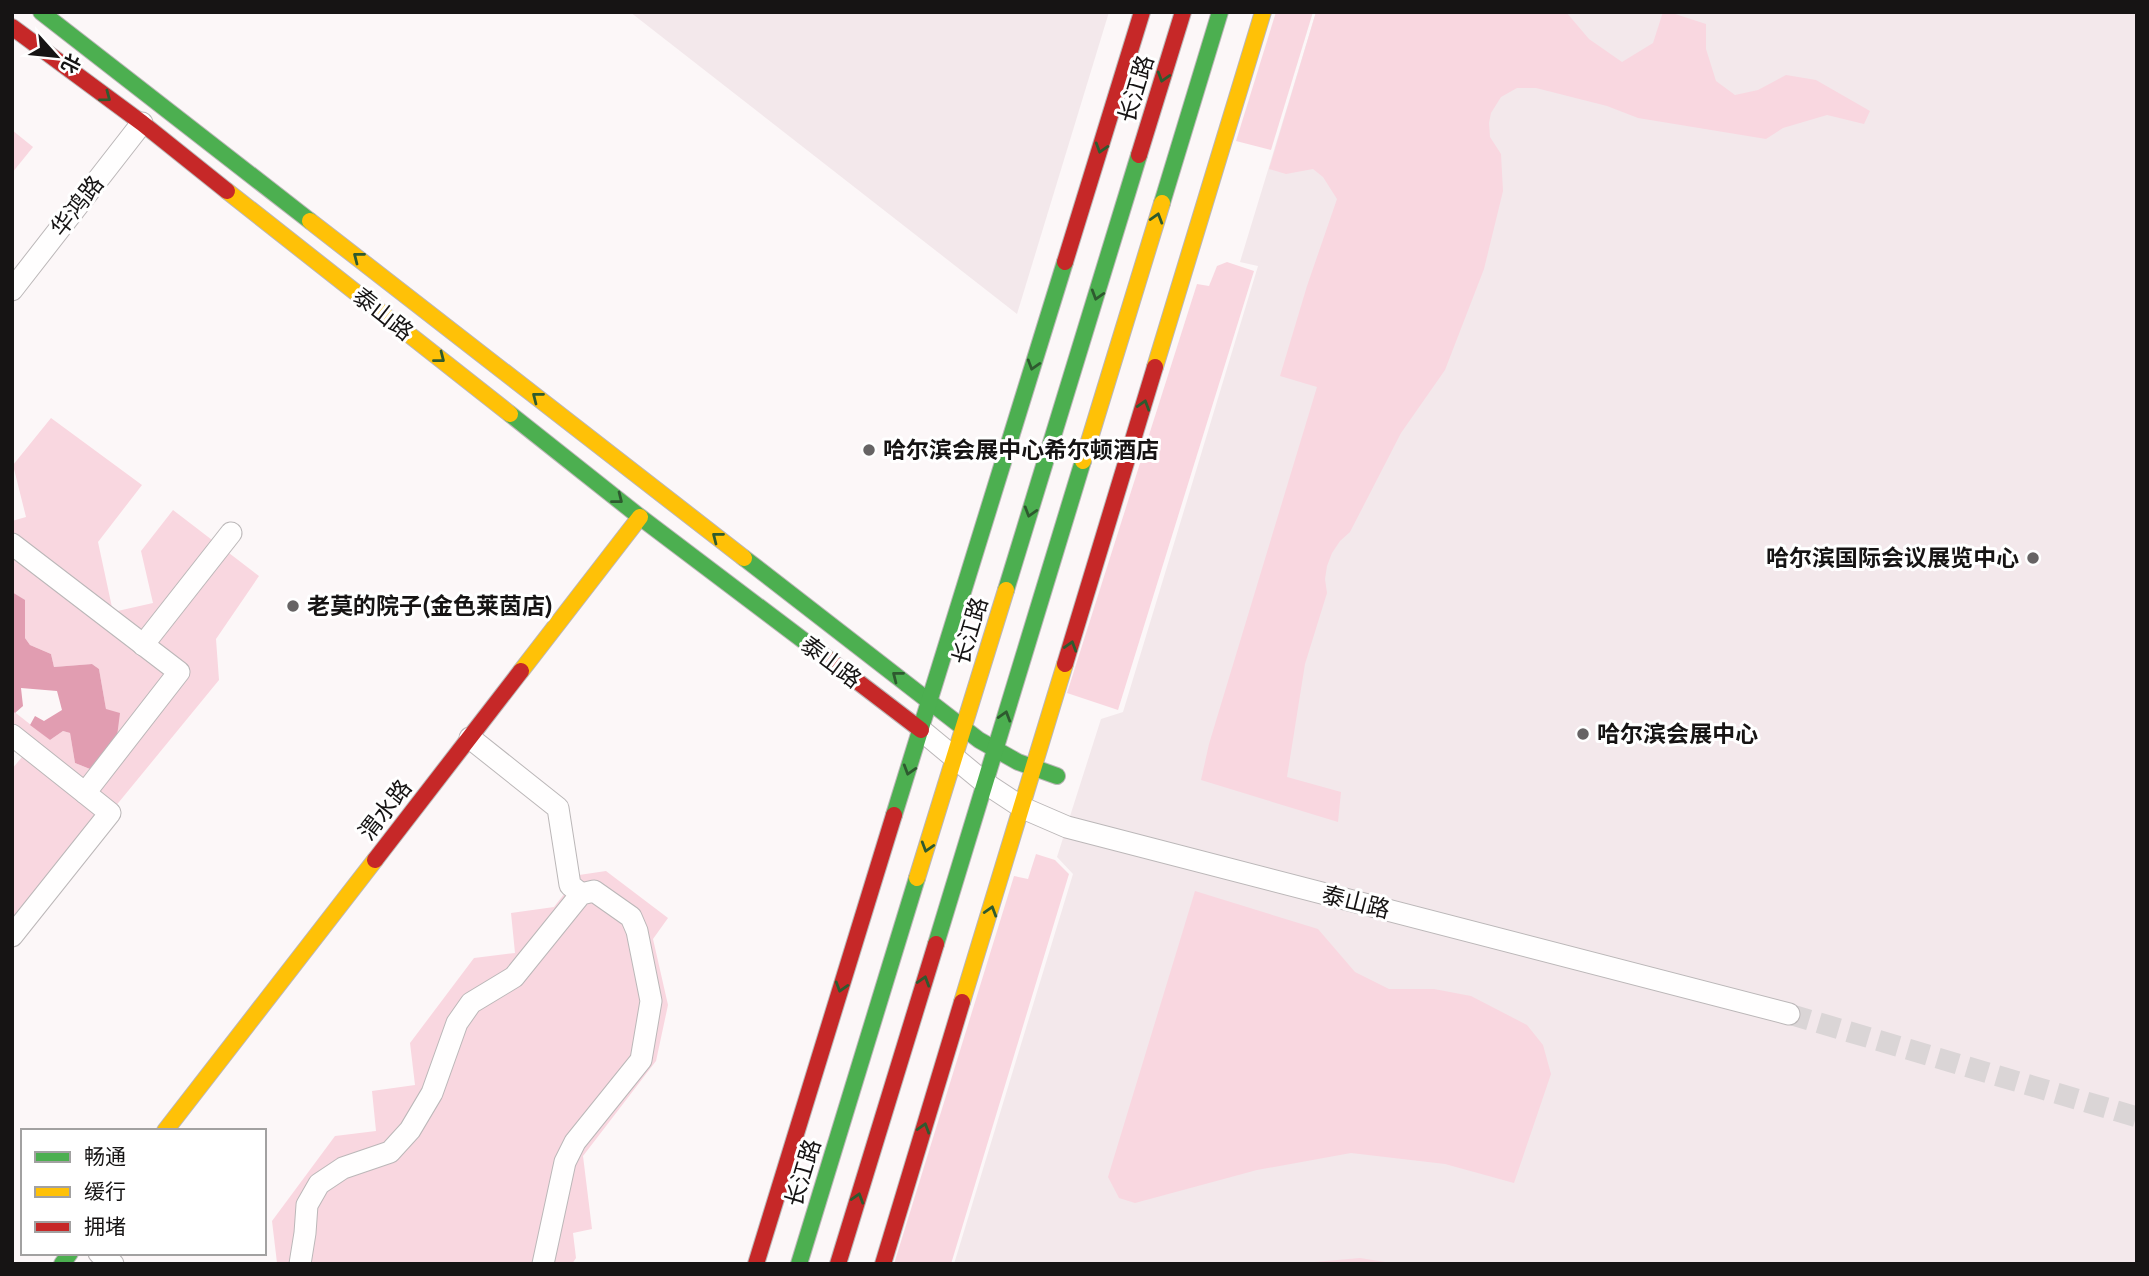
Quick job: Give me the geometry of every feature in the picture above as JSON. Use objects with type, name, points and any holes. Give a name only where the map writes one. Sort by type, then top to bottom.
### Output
[{"type":"main road","name":"泰山路","points":[[41,12],[964,728],[1018,762],[1057,776]]},
{"type":"main road","points":[[756,1264],[1142,12]]},
{"type":"main road","name":"长江路","points":[[799,1264],[1183,12]]},
{"type":"main road","points":[[838,1264],[1220,12]]},
{"type":"main road","points":[[883,1264],[1263,12]]},
{"type":"main road","name":"泰山路","points":[[12,27],[142,123],[640,517],[921,730]]},
{"type":"main road","name":"渭水路","points":[[167,1129],[640,517]]},
{"type":"street","name":"华鸿路","points":[[12,290],[142,123]]},
{"type":"street","points":[[143,645],[231,533]]},
{"type":"street","points":[[12,544],[179,672],[85,793]]},
{"type":"street","name":"泰山路","points":[[921,730],[985,783],[1023,808],[1067,827],[1789,1014]]},
{"type":"street","points":[[12,735],[110,813],[12,936]]},
{"type":"street","points":[[470,738],[558,808],[570,885],[581,894]]},
{"type":"street","points":[[300,1264],[307,1205],[319,1184],[344,1168],[390,1152],[410,1130],[432,1093],[457,1023],[471,1003],[514,977],[581,894],[594,891],[631,917],[637,931],[651,1001],[640,1060],[575,1142],[565,1162],[543,1264]]},
{"type":"shaded area","points":[[630,12],[1109,12],[1017,314]]},
{"type":"shaded area","points":[[1276,12],[1313,12],[1271,150],[1236,141]]},
{"type":"shaded area","points":[[1316,12],[2137,12],[2137,1264],[954,1264],[1073,874],[1057,857],[1101,719],[1123,712],[1258,266],[1240,262]]},
{"type":"shaded area","points":[[1316,12],[1566,12],[1589,39],[1622,62],[1653,43],[1663,12],[1669,12],[1706,24],[1706,49],[1716,81],[1735,95],[1758,90],[1786,75],[1816,80],[1870,111],[1864,124],[1827,115],[1783,128],[1766,139],[1638,118],[1607,106],[1536,88],[1517,88],[1501,97],[1491,113],[1489,123],[1490,137],[1501,154],[1503,191],[1484,269],[1445,370],[1401,433],[1350,532],[1340,541],[1327,566],[1327,593],[1305,664],[1287,777],[1341,792],[1338,822],[1201,780],[1209,744],[1317,387],[1280,376],[1337,199],[1323,177],[1313,169],[1286,174],[1269,169]]},
{"type":"shaded area","points":[[12,130],[33,147],[12,173]]},
{"type":"shaded area","points":[[1227,262],[1254,271],[1118,710],[1067,693],[1197,284],[1209,286],[1217,266]]},
{"type":"shaded area","points":[[51,418],[142,485],[98,542],[113,612],[153,603],[141,551],[173,510],[259,576],[216,639],[219,680],[110,813],[85,793],[106,709],[99,669],[92,664],[54,667],[51,654],[30,645],[25,638],[25,601],[12,592],[12,521],[26,517],[13,465]]},
{"type":"shaded area","points":[[12,592],[25,600],[25,638],[30,645],[51,654],[54,667],[92,664],[99,669],[106,709],[120,713],[116,744],[95,771],[75,763],[70,733],[63,731],[50,740],[30,725],[35,716],[44,721],[62,710],[57,691],[21,688],[23,706],[15,713],[12,710]]},
{"type":"shaded area","points":[[12,710],[50,740],[63,731],[70,733],[75,763],[95,771],[78,796],[106,818],[12,936],[12,769],[22,757],[12,749]]},
{"type":"shaded area","points":[[1036,854],[1055,860],[1069,874],[951,1264],[894,1264],[1014,876],[1028,879]]},
{"type":"shaded area","points":[[606,871],[668,918],[653,939],[668,1005],[656,1061],[583,1156],[592,1229],[573,1233],[576,1258],[572,1264],[275,1264],[272,1221],[335,1136],[376,1131],[372,1091],[415,1085],[410,1043],[474,958],[515,953],[511,913],[554,907],[579,875]]},
{"type":"shaded area","points":[[1195,891],[1318,929],[1355,972],[1389,989],[1434,989],[1471,996],[1527,1025],[1543,1045],[1551,1074],[1514,1183],[1445,1164],[1351,1153],[1257,1170],[1135,1203],[1119,1198],[1108,1177]]},
{"type":"shaded area","points":[[1360,1258],[1398,1264],[1292,1264]]},
{"type":"tunnel","points":[[1789,1014],[2137,1117]]},
{"type":"traffic: fast","points":[[41,12],[310,221]]},
{"type":"traffic: fast","points":[[1162,203],[1220,12]]},
{"type":"traffic: fast","points":[[1006,590],[1139,155]]},
{"type":"traffic: fast","points":[[894,815],[1065,262]]},
{"type":"traffic: fast","points":[[510,414],[640,517],[828,659]]},
{"type":"traffic: fast","points":[[936,944],[1083,461]]},
{"type":"traffic: fast","points":[[744,558],[979,740],[1018,762],[1057,776]]},
{"type":"traffic: fast","points":[[799,1264],[917,878]]},
{"type":"traffic: fast","points":[[62,1264],[69,1255]]},
{"type":"traffic: slow","points":[[1155,367],[1263,12]]},
{"type":"traffic: slow","points":[[227,191],[510,414]]},
{"type":"traffic: slow","points":[[1083,461],[1162,203]]},
{"type":"traffic: slow","points":[[310,221],[744,558]]},
{"type":"traffic: slow","points":[[521,671],[640,517]]},
{"type":"traffic: slow","points":[[917,878],[1006,590]]},
{"type":"traffic: slow","points":[[962,1002],[1065,664]]},
{"type":"traffic: slow","points":[[167,1129],[375,860]]},
{"type":"traffic: jam","points":[[1065,262],[1142,12]]},
{"type":"traffic: jam","points":[[1139,155],[1183,12]]},
{"type":"traffic: jam","points":[[12,27],[142,123],[227,191]]},
{"type":"traffic: jam","points":[[1065,664],[1155,367]]},
{"type":"traffic: jam","points":[[828,659],[921,730]]},
{"type":"traffic: jam","points":[[375,860],[521,671]]},
{"type":"traffic: jam","points":[[756,1264],[894,815]]},
{"type":"traffic: jam","points":[[838,1264],[936,944]]},
{"type":"traffic: jam","points":[[883,1264],[962,1002]]},
{"type":"place","name":"哈尔滨会展中心希尔顿酒店","points":[[869,450]]},
{"type":"place","name":"哈尔滨国际会议展览中心","points":[[2033,558]]},
{"type":"place","name":"老莫的院子(金色莱茵店)","points":[[293,606]]},
{"type":"place","name":"哈尔滨会展中心","points":[[1583,734]]}]
